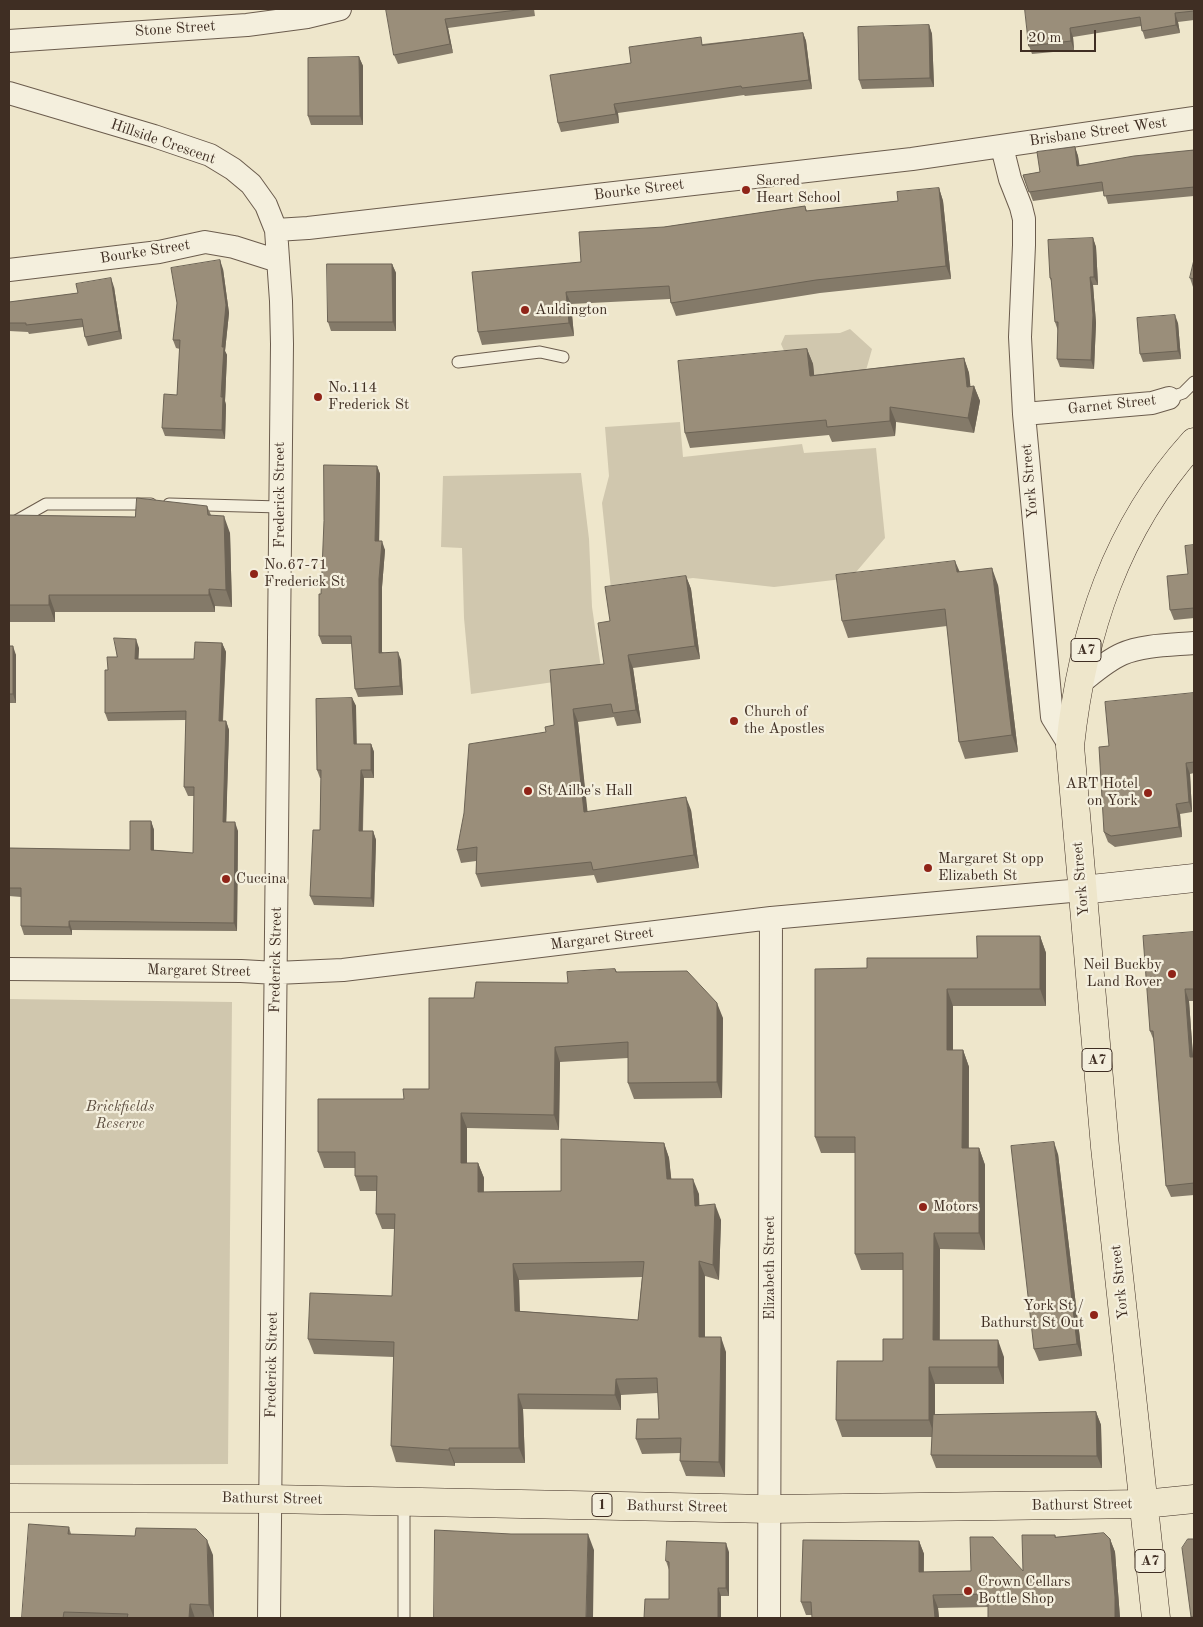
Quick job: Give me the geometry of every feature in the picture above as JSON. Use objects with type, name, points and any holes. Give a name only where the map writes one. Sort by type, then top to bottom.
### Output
[{"type":"highway","name":"A7","points":[[1070,746],[1078,685],[1101,598],[1118,558],[1138,520],[1167,476],[1194,442]]},
{"type":"highway","name":"York Street","points":[[1070,746],[1105,1147],[1156,1618]]},
{"type":"highway","name":"Bathurst Street","points":[[9,1498],[271,1499],[770,1509],[1144,1504],[1194,1499]]},
{"type":"street","name":"Stone Street","points":[[9,40],[247,24],[307,18],[325,11]]},
{"type":"street","name":"Hillside Crescent","points":[[9,93],[154,136],[210,155],[233,169],[251,184],[266,205],[276,230],[281,301]]},
{"type":"street","name":"Brisbane Street West","points":[[1002,147],[1194,118]]},
{"type":"street","name":"Bourke Street","points":[[276,230],[308,228],[912,159],[1002,147]]},
{"type":"street","name":"York Street","points":[[1002,147],[1010,179],[1024,219],[1020,337],[1024,414],[1052,717],[1070,746]]},
{"type":"street","name":"Bourke Street","points":[[9,270],[160,252],[205,242],[234,247],[278,261]]},
{"type":"street","name":"Frederick Street","points":[[270,1618],[281,301]]},
{"type":"street","name":"Garnet Street","points":[[1024,414],[1152,402],[1169,398]]},
{"type":"street","points":[[1078,685],[1123,653],[1138,649],[1194,643]]},
{"type":"street","name":"Margaret Street","points":[[9,969],[276,973],[343,970],[771,918],[1194,878]]},
{"type":"street","name":"Elizabeth Street","points":[[769,1618],[771,918]]},
{"type":"lane","points":[[458,362],[540,352],[563,357]]},
{"type":"lane","name":"Garnet Street","points":[[1169,398],[1183,393],[1194,382]]},
{"type":"lane","points":[[9,525],[46,504],[180,504],[280,507]]},
{"type":"lane","points":[[404,1501],[404,1618]]},
{"type":"green space","points":[[850,329],[872,349],[865,374],[817,379],[785,353],[781,344],[785,335],[840,333]]},
{"type":"green space","points":[[680,422],[683,457],[802,444],[804,453],[876,448],[885,538],[851,578],[774,587],[693,578],[611,589],[602,503],[609,476],[605,427]]},
{"type":"green space","points":[[581,473],[589,539],[592,607],[602,675],[471,694],[464,618],[462,548],[441,547],[443,476]]},
{"type":"green space","name":"Brickfields Reserve","points":[[9,999],[232,1002],[228,1464],[9,1465]]},
{"type":"building","points":[[386,9],[525,9],[445,19],[450,44],[394,55]]},
{"type":"building","points":[[1025,9],[1194,9],[1194,11],[1175,13],[1176,25],[1142,31],[1140,17],[1070,28],[1071,41],[1029,46]]},
{"type":"building","points":[[929,25],[930,78],[859,80],[858,27]]},
{"type":"building","points":[[803,33],[809,80],[742,88],[741,86],[614,104],[616,114],[558,123],[550,75],[631,63],[629,47],[701,37],[702,45]]},
{"type":"building","points":[[359,57],[360,116],[308,116],[308,58]]},
{"type":"building","points":[[1075,147],[1077,166],[1134,156],[1194,150],[1194,187],[1104,196],[1102,182],[1029,192],[1023,175],[1040,172],[1037,152]]},
{"type":"building","points":[[939,188],[946,266],[816,280],[671,303],[669,286],[566,292],[569,323],[478,332],[472,272],[581,262],[579,232],[664,227],[805,206],[806,211],[898,201],[897,192]]},
{"type":"building","points":[[1093,238],[1094,277],[1090,277],[1093,315],[1091,360],[1057,359],[1058,322],[1055,322],[1048,240]]},
{"type":"building","points":[[220,260],[226,305],[222,347],[224,347],[221,397],[223,397],[222,430],[162,428],[164,394],[177,395],[180,340],[173,340],[177,303],[171,268]]},
{"type":"building","points":[[1194,260],[1194,279],[1190,278]]},
{"type":"building","points":[[327,264],[392,264],[393,322],[328,322]]},
{"type":"building","points":[[111,278],[119,331],[85,337],[82,319],[26,325],[26,323],[9,323],[9,302],[78,293],[76,284]]},
{"type":"building","points":[[1175,315],[1178,351],[1140,354],[1137,318]]},
{"type":"building","points":[[807,349],[810,376],[964,358],[967,387],[974,386],[968,418],[890,407],[890,421],[827,427],[826,420],[685,433],[678,361]]},
{"type":"building","points":[[324,465],[377,466],[375,541],[382,541],[379,579],[379,653],[398,652],[400,686],[355,689],[351,636],[319,636],[319,594],[321,594],[324,521]]},
{"type":"building","points":[[137,498],[207,506],[208,515],[224,516],[226,590],[209,589],[209,595],[49,595],[49,605],[9,605],[9,515],[135,517]]},
{"type":"building","points":[[1194,545],[1194,608],[1170,610],[1167,576],[1188,574],[1185,546]]},
{"type":"building","points":[[955,561],[957,572],[992,568],[1012,735],[959,742],[945,609],[842,621],[836,575]]},
{"type":"building","points":[[686,576],[695,646],[628,655],[636,710],[613,713],[611,704],[573,709],[584,812],[686,797],[694,855],[593,870],[591,862],[476,874],[477,847],[457,850],[464,813],[469,744],[546,732],[545,727],[554,725],[550,670],[604,664],[598,623],[610,621],[605,587]]},
{"type":"building","points":[[114,638],[136,639],[135,659],[194,659],[195,642],[222,643],[219,721],[226,721],[223,822],[235,822],[234,923],[69,921],[69,927],[21,926],[21,888],[9,888],[9,848],[130,850],[130,821],[151,821],[151,850],[193,853],[194,787],[184,787],[186,711],[105,713],[105,670],[108,670],[107,657],[117,657]]},
{"type":"building","points":[[9,646],[13,646],[13,694],[9,694]]},
{"type":"building","points":[[1194,693],[1194,762],[1186,763],[1189,802],[1176,804],[1179,827],[1111,836],[1104,832],[1099,747],[1109,746],[1105,702]]},
{"type":"building","points":[[352,698],[354,744],[371,744],[371,770],[361,770],[359,831],[373,831],[371,898],[310,896],[313,830],[320,830],[321,770],[317,770],[316,699]]},
{"type":"building","points":[[1194,932],[1194,989],[1185,989],[1190,1057],[1194,1057],[1194,1183],[1166,1186],[1153,1031],[1150,1031],[1143,936]]},
{"type":"building","name":"Motors","points":[[977,936],[1040,936],[1040,989],[947,989],[947,1050],[963,1050],[962,1148],[979,1148],[979,1233],[934,1233],[933,1340],[998,1340],[998,1367],[929,1367],[929,1420],[836,1420],[837,1361],[883,1361],[883,1339],[903,1339],[903,1253],[855,1254],[855,1137],[815,1137],[815,969],[867,968],[867,958],[977,958]]},
{"type":"building","points":[[615,969],[616,972],[687,971],[717,1003],[717,1082],[628,1083],[628,1042],[555,1047],[554,1115],[461,1113],[461,1163],[478,1163],[478,1192],[561,1191],[561,1139],[664,1143],[667,1179],[693,1179],[695,1206],[715,1204],[713,1265],[699,1261],[699,1337],[721,1337],[719,1462],[680,1461],[681,1438],[636,1439],[637,1419],[659,1419],[657,1378],[616,1379],[615,1395],[518,1394],[519,1448],[449,1448],[449,1450],[391,1446],[394,1342],[308,1339],[310,1293],[392,1296],[395,1214],[376,1214],[377,1176],[355,1176],[355,1152],[318,1152],[318,1099],[404,1099],[403,1089],[429,1089],[429,998],[474,998],[476,982],[568,983],[567,972]],"holes":[[[644,1262],[638,1320],[515,1311],[513,1264]]]},
{"type":"building","points":[[1054,1142],[1077,1344],[1034,1349],[1011,1146]]},
{"type":"building","points":[[1096,1412],[1097,1456],[931,1455],[933,1415]]},
{"type":"building","points":[[29,1524],[69,1527],[68,1534],[135,1536],[136,1528],[196,1529],[207,1540],[209,1605],[190,1604],[189,1618],[127,1618],[128,1614],[64,1612],[63,1618],[22,1618]]},
{"type":"building","points":[[435,1530],[511,1534],[588,1534],[586,1618],[434,1618]]},
{"type":"building","points":[[1104,1533],[1110,1539],[1115,1618],[988,1618],[988,1594],[933,1595],[935,1618],[812,1618],[811,1602],[801,1602],[803,1540],[919,1541],[919,1572],[971,1571],[970,1537],[993,1537],[1023,1571],[1022,1535],[1055,1535],[1055,1537]]},
{"type":"building","points":[[1188,1539],[1194,1539],[1194,1617],[1191,1617],[1182,1548]]},
{"type":"building","points":[[667,1541],[726,1543],[726,1588],[718,1588],[718,1618],[644,1618],[645,1599],[669,1599],[669,1562],[666,1561]]},
{"type":"place","name":"Sacred Heart School","points":[[746,190]]},
{"type":"place","name":"Auldington","points":[[525,310]]},
{"type":"place","name":"No.114 Frederick St","points":[[318,397]]},
{"type":"place","name":"No.67-71 Frederick St","points":[[254,574]]},
{"type":"place","name":"Church of the Apostles","points":[[734,721]]},
{"type":"place","name":"St Ailbe's Hall","points":[[528,791]]},
{"type":"place","name":"ART Hotel on York","points":[[1148,793]]},
{"type":"place","name":"Margaret St opp Elizabeth St","points":[[928,868]]},
{"type":"place","name":"Cuccina","points":[[226,879]]},
{"type":"place","name":"Neil Buckby Land Rover","points":[[1172,974]]},
{"type":"place","name":"Motors","points":[[923,1207]]},
{"type":"place","name":"York St / Bathurst St Out","points":[[1094,1315]]},
{"type":"place","name":"Crown Cellars Bottle Shop","points":[[968,1591]]}]
